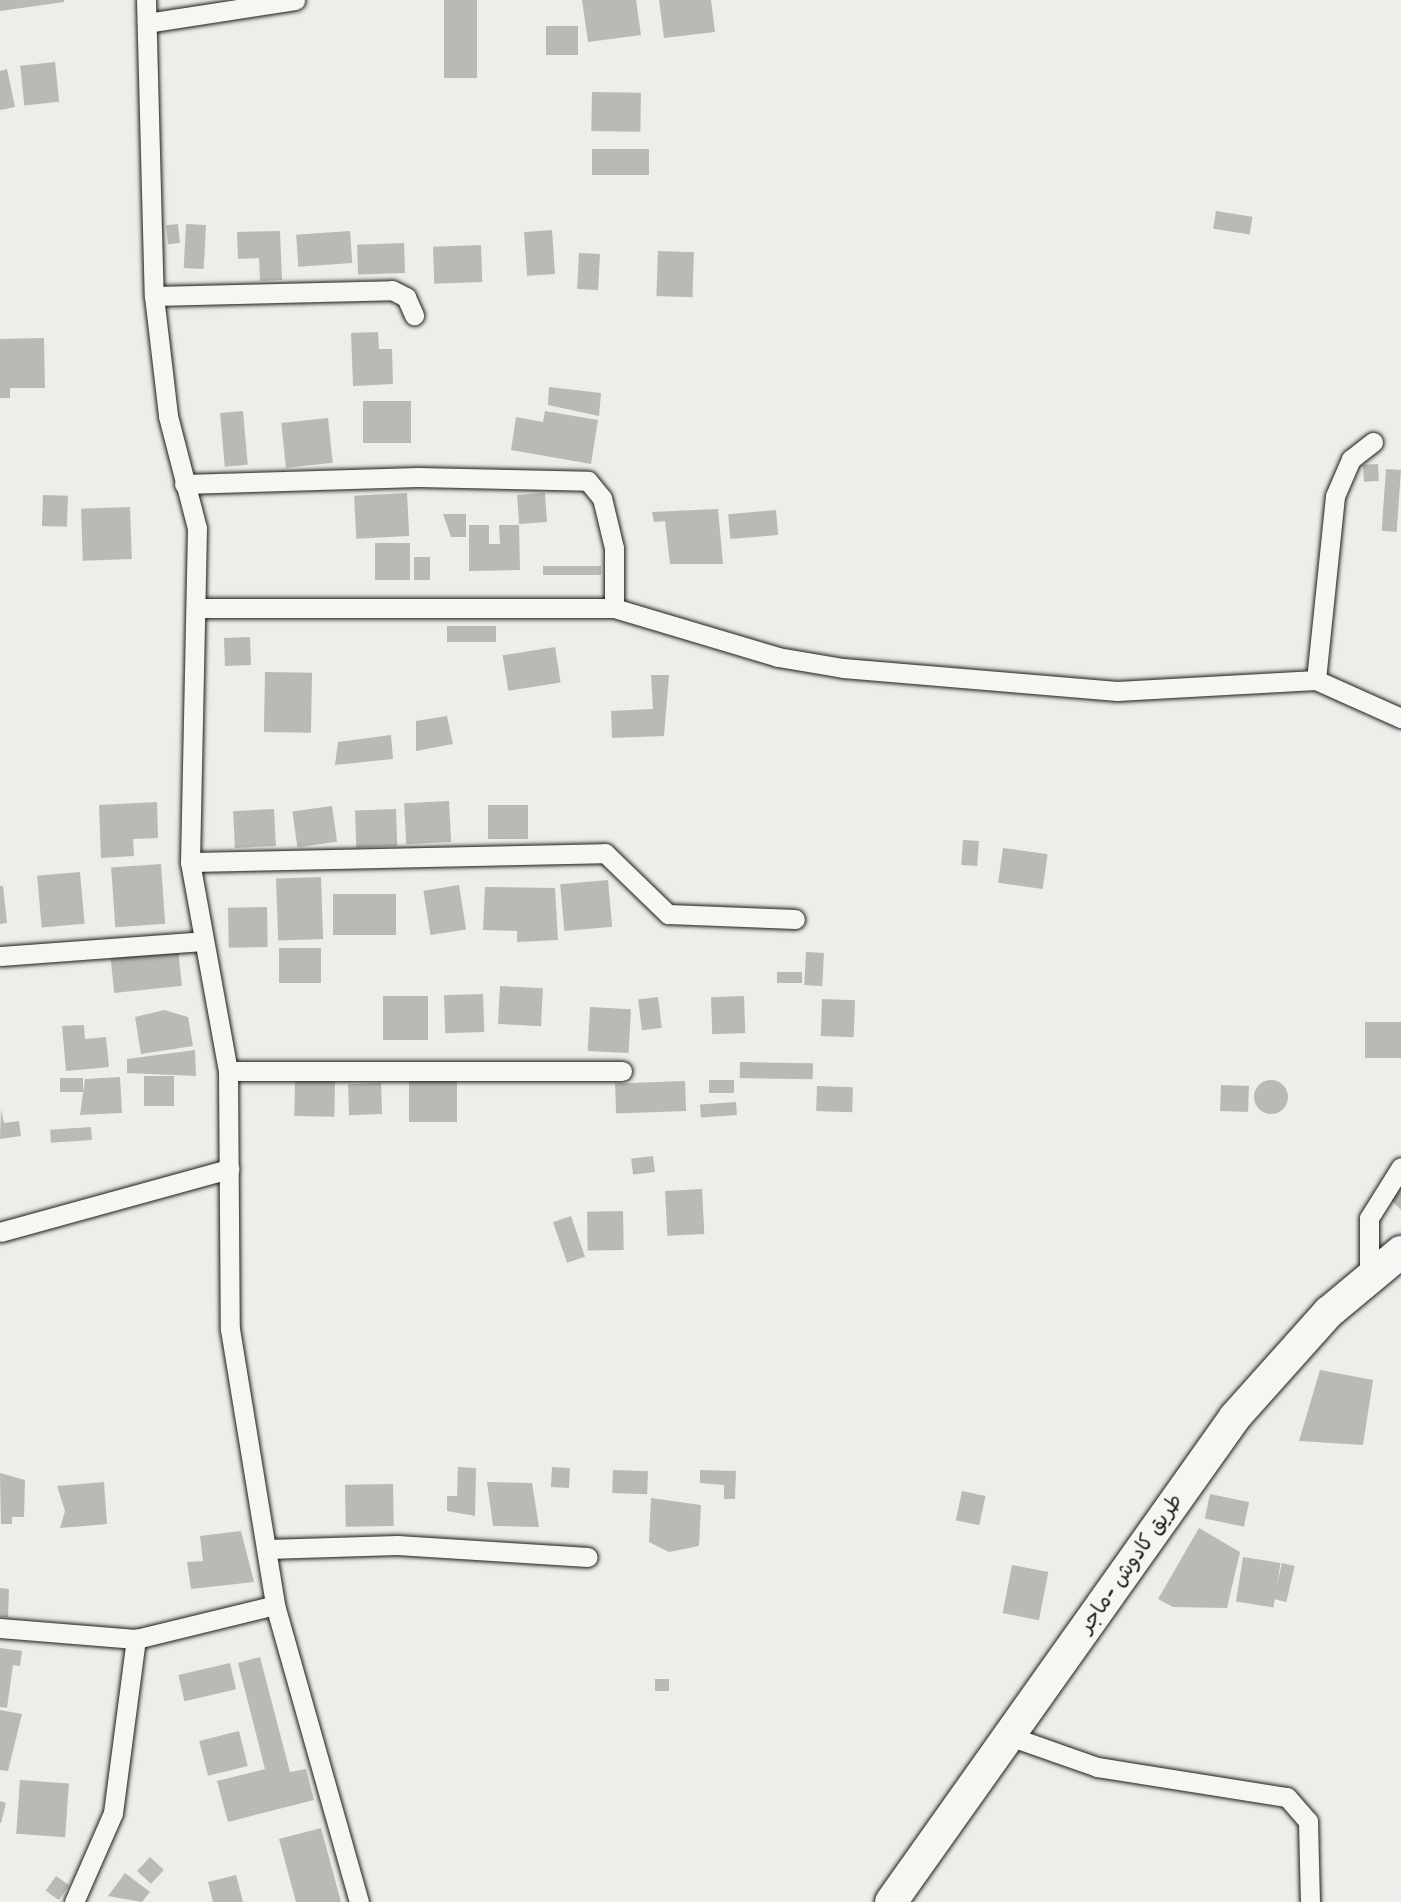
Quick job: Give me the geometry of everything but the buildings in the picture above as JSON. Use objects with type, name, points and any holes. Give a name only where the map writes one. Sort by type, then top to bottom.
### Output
[{"type":"highway","name":"طريق كادوش -ماجر","points":[[891,1902],[1012,1737],[1145,1537],[1235,1417],[1369,1274],[1401,1252]]},
{"type":"street","points":[[146,0],[154,296],[184,484],[197,528],[198,608],[188,743],[190,862],[228,1071],[230,1329],[275,1605],[359,1902]]},
{"type":"street","points":[[147,23],[295,0]]},
{"type":"street","points":[[154,296],[391,290],[406,297],[414,315]]},
{"type":"street","points":[[1316,680],[1335,496],[1352,459],[1373,442]]},
{"type":"street","points":[[184,484],[418,477],[588,481],[602,498],[614,548],[614,608]]},
{"type":"street","points":[[198,608],[614,608],[778,657],[843,668],[1117,691],[1316,680],[1356,703],[1401,718]]},
{"type":"street","points":[[190,862],[605,853],[668,914],[794,919]]},
{"type":"street","points":[[0,956],[203,940]]},
{"type":"street","points":[[228,1071],[622,1071]]},
{"type":"street","points":[[1369,1274],[1369,1218],[1401,1167]]},
{"type":"street","points":[[0,1232],[229,1169]]},
{"type":"street","points":[[267,1549],[397,1545],[588,1557]]},
{"type":"street","points":[[0,1628],[136,1639],[275,1605]]},
{"type":"street","points":[[74,1902],[113,1813],[136,1639]]},
{"type":"street","points":[[1012,1737],[1097,1767],[1287,1797],[1308,1821],[1310,1902]]}]
